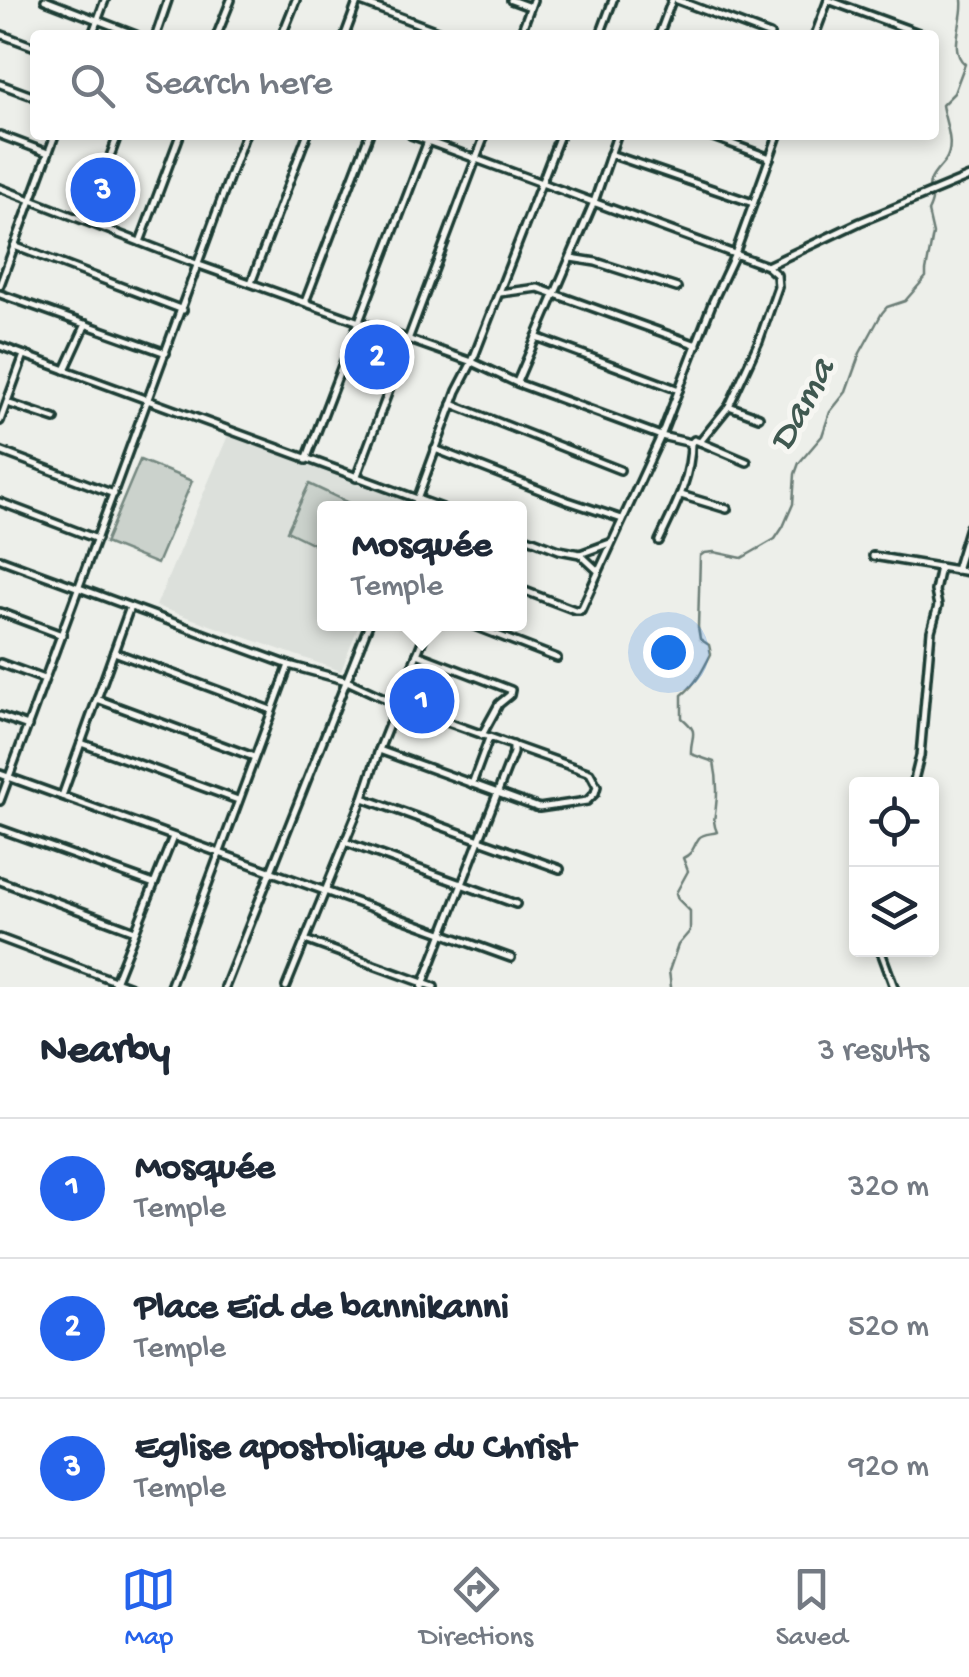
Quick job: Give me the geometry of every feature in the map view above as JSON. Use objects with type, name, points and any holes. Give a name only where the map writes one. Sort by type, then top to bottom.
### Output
[{"type":"street","points":[[45,0],[122,30]]},
{"type":"street","points":[[94,30],[105,0]]},
{"type":"street","points":[[158,30],[168,0]]},
{"type":"street","points":[[220,30],[231,0]]},
{"type":"street","points":[[284,30],[296,0]]},
{"type":"street","points":[[347,30],[359,0],[435,30]]},
{"type":"street","points":[[511,0],[532,3],[522,30]]},
{"type":"street","points":[[602,30],[614,0]]},
{"type":"street","points":[[660,30],[674,0],[756,30]]},
{"type":"street","points":[[817,30],[828,0],[910,30]]},
{"type":"street","points":[[0,34],[30,45]]},
{"type":"street","points":[[0,84],[30,95]]},
{"type":"street","points":[[0,134],[48,153]]},
{"type":"street","points":[[0,284],[53,140]]},
{"type":"street","points":[[86,221],[116,140]]},
{"type":"street","points":[[140,242],[178,140]]},
{"type":"street","points":[[0,801],[243,140]]},
{"type":"street","points":[[250,283],[305,140]]},
{"type":"street","points":[[306,302],[366,140]]},
{"type":"street","points":[[425,140],[767,266],[777,276],[778,287],[759,341],[730,406],[700,442]]},
{"type":"street","points":[[356,478],[483,140]]},
{"type":"street","points":[[417,500],[558,140]]},
{"type":"street","points":[[516,382],[594,202],[615,140]]},
{"type":"street","points":[[721,140],[770,158]]},
{"type":"street","points":[[527,592],[578,611],[661,436],[776,140]]},
{"type":"street","points":[[306,460],[428,141]]},
{"type":"street","points":[[610,154],[754,203]]},
{"type":"street","points":[[767,266],[969,177]]},
{"type":"street","points":[[0,188],[661,436],[691,443],[694,440],[746,462]]},
{"type":"street","points":[[14,246],[182,310]]},
{"type":"street","points":[[571,258],[677,288]]},
{"type":"street","points":[[498,294],[538,288],[696,345]]},
{"type":"street","points":[[0,294],[166,353]]},
{"type":"street","points":[[65,370],[86,324]]},
{"type":"street","points":[[536,337],[679,390]]},
{"type":"street","points":[[0,346],[420,501]]},
{"type":"street","points":[[0,420],[24,355]]},
{"type":"street","points":[[6,403],[55,419]]},
{"type":"street","points":[[452,404],[620,470]]},
{"type":"street","points":[[730,406],[759,417]]},
{"type":"street","points":[[659,542],[689,471],[691,443]]},
{"type":"street","points":[[435,450],[622,519]]},
{"type":"street","points":[[0,451],[114,494]]},
{"type":"street","points":[[681,494],[728,508]]},
{"type":"street","points":[[0,502],[97,539]]},
{"type":"street","points":[[956,570],[969,526]]},
{"type":"street","points":[[527,538],[580,554],[598,570]]},
{"type":"street","points":[[580,554],[611,542]]},
{"type":"street","points":[[872,556],[969,572]]},
{"type":"street","points":[[0,559],[289,664],[347,680],[397,704],[590,772],[596,780],[596,792],[588,801],[545,808],[379,750]]},
{"type":"street","points":[[914,777],[922,741],[940,567]]},
{"type":"street","points":[[62,796],[130,607]]},
{"type":"street","points":[[0,612],[62,635]]},
{"type":"street","points":[[225,987],[366,631]]},
{"type":"street","points":[[288,987],[426,631]]},
{"type":"street","points":[[488,631],[557,658]]},
{"type":"street","points":[[114,652],[272,710]]},
{"type":"street","points":[[417,654],[511,690],[496,708],[482,736]]},
{"type":"street","points":[[0,663],[45,679]]},
{"type":"street","points":[[170,987],[289,664]]},
{"type":"street","points":[[97,699],[254,757]]},
{"type":"street","points":[[391,720],[417,711]]},
{"type":"street","points":[[0,716],[28,726]]},
{"type":"street","points":[[472,784],[490,738]]},
{"type":"street","points":[[81,743],[238,800]]},
{"type":"street","points":[[423,985],[513,745]]},
{"type":"street","points":[[0,774],[511,958]]},
{"type":"street","points":[[363,798],[560,869]]},
{"type":"street","points":[[0,829],[154,884]]},
{"type":"street","points":[[114,984],[173,837]]},
{"type":"street","points":[[345,842],[516,904]]},
{"type":"street","points":[[0,881],[135,931]]},
{"type":"street","points":[[0,938],[114,984],[131,987]]},
{"type":"street","points":[[304,940],[434,987]]},
{"type":"street","points":[[883,957],[894,987]]},
{"type":"shaded area","points":[[229,433],[407,499],[317,501],[317,631],[356,631],[341,671],[156,606]]},
{"type":"shaded area","points":[[140,460],[192,481],[157,564],[105,543]]},
{"type":"shaded area","points":[[309,484],[345,501],[317,501],[317,546],[287,531]]},
{"type":"waterway","name":"Dama","points":[[671,987],[669,971],[678,945],[690,931],[690,911],[676,893],[688,871],[683,858],[701,836],[717,832],[714,762],[691,754],[693,731],[682,718],[682,695],[711,654],[709,645],[700,639],[698,627],[700,556],[714,552],[742,558],[775,539],[793,504],[799,463],[822,436],[830,412],[846,392],[860,353],[882,313],[887,307],[905,301],[926,277],[933,234],[928,212],[932,201],[929,186],[950,148],[942,105],[954,93],[965,64],[957,51],[962,0]]},
{"type":"place","name":"Eglise apostolique du Christ","points":[[103,190]]},
{"type":"place","name":"Place Eïd de bannikanni","points":[[377,357]]},
{"type":"place","name":"Mosquée","points":[[422,701]]}]
